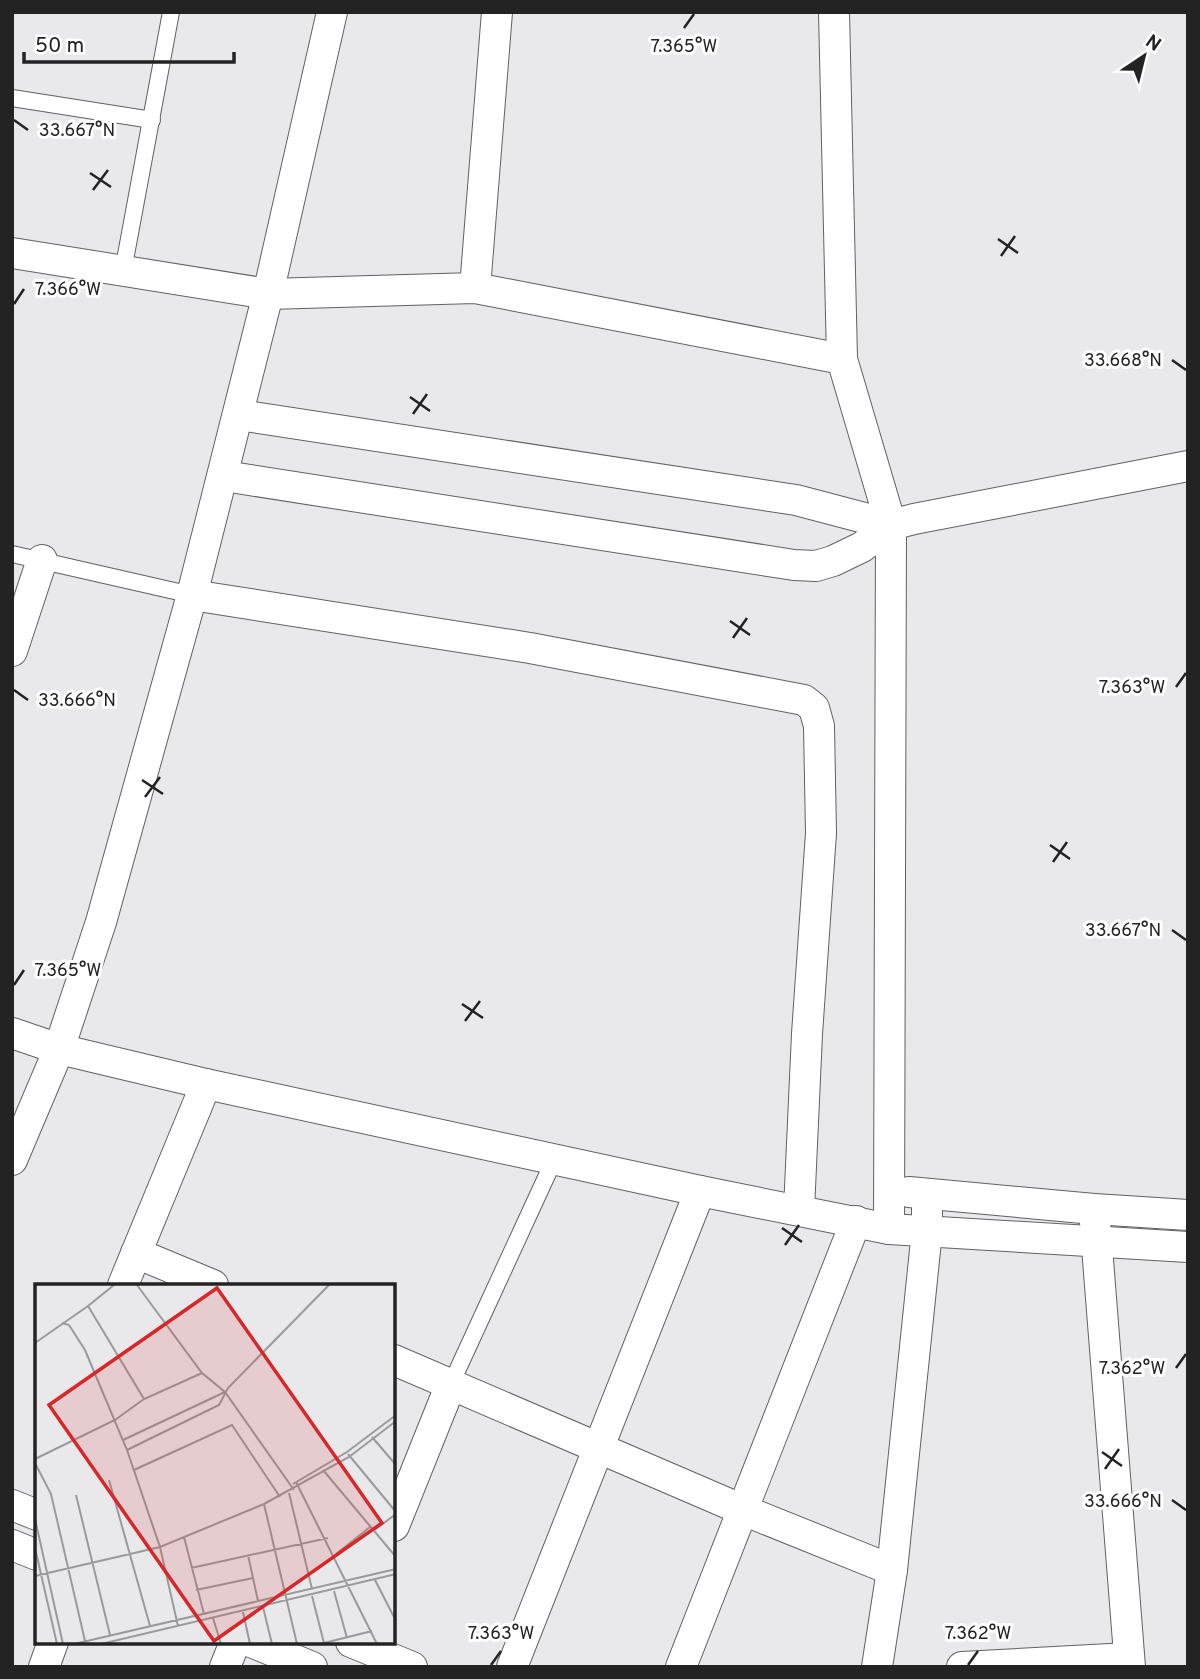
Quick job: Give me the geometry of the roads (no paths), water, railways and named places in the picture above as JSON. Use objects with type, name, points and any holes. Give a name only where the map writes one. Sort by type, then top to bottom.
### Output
[{"type":"street","points":[[12,1160],[59,1049],[101,922],[224,476],[332,12]]},
{"type":"street","points":[[475,288],[497,12]]},
{"type":"street","points":[[834,12],[842,359],[891,525],[889,1229]]},
{"type":"street","points":[[12,253],[268,294],[475,288],[842,359]]},
{"type":"street","points":[[239,415],[796,500],[891,525]]},
{"type":"street","points":[[224,476],[794,565],[816,566],[862,547],[891,525],[1188,466]]},
{"type":"street","points":[[12,652],[42,560]]},
{"type":"street","points":[[192,595],[530,648],[804,700],[814,708],[819,726],[821,833],[807,1034],[799,1210]]},
{"type":"street","points":[[12,1033],[59,1049],[206,1084],[889,1229],[1188,1247]]},
{"type":"street","points":[[123,1284],[206,1084]]},
{"type":"street","points":[[889,1190],[1188,1215]]},
{"type":"street","points":[[512,1667],[700,1191]]},
{"type":"street","points":[[877,1667],[892,1570],[927,1231],[927,1194]]},
{"type":"street","points":[[962,1667],[1129,1662],[1094,1209]]},
{"type":"street","points":[[681,1667],[856,1222]]},
{"type":"street","points":[[136,1253],[211,1284]]},
{"type":"street","points":[[396,1361],[743,1510],[892,1570]]},
{"type":"street","points":[[396,1514],[451,1384]]},
{"type":"street","points":[[12,1505],[35,1514]]},
{"type":"street","points":[[12,1545],[35,1554]]},
{"type":"street","points":[[44,1667],[52,1644]]},
{"type":"street","points":[[225,1667],[234,1644]]},
{"type":"street","points":[[256,1644],[312,1667]]},
{"type":"street","points":[[356,1644],[412,1667]]},
{"type":"lane","points":[[123,271],[171,12]]},
{"type":"lane","points":[[12,98],[152,120]]},
{"type":"lane","points":[[12,554],[192,595]]},
{"type":"lane","points":[[451,1384],[554,1160]]}]
